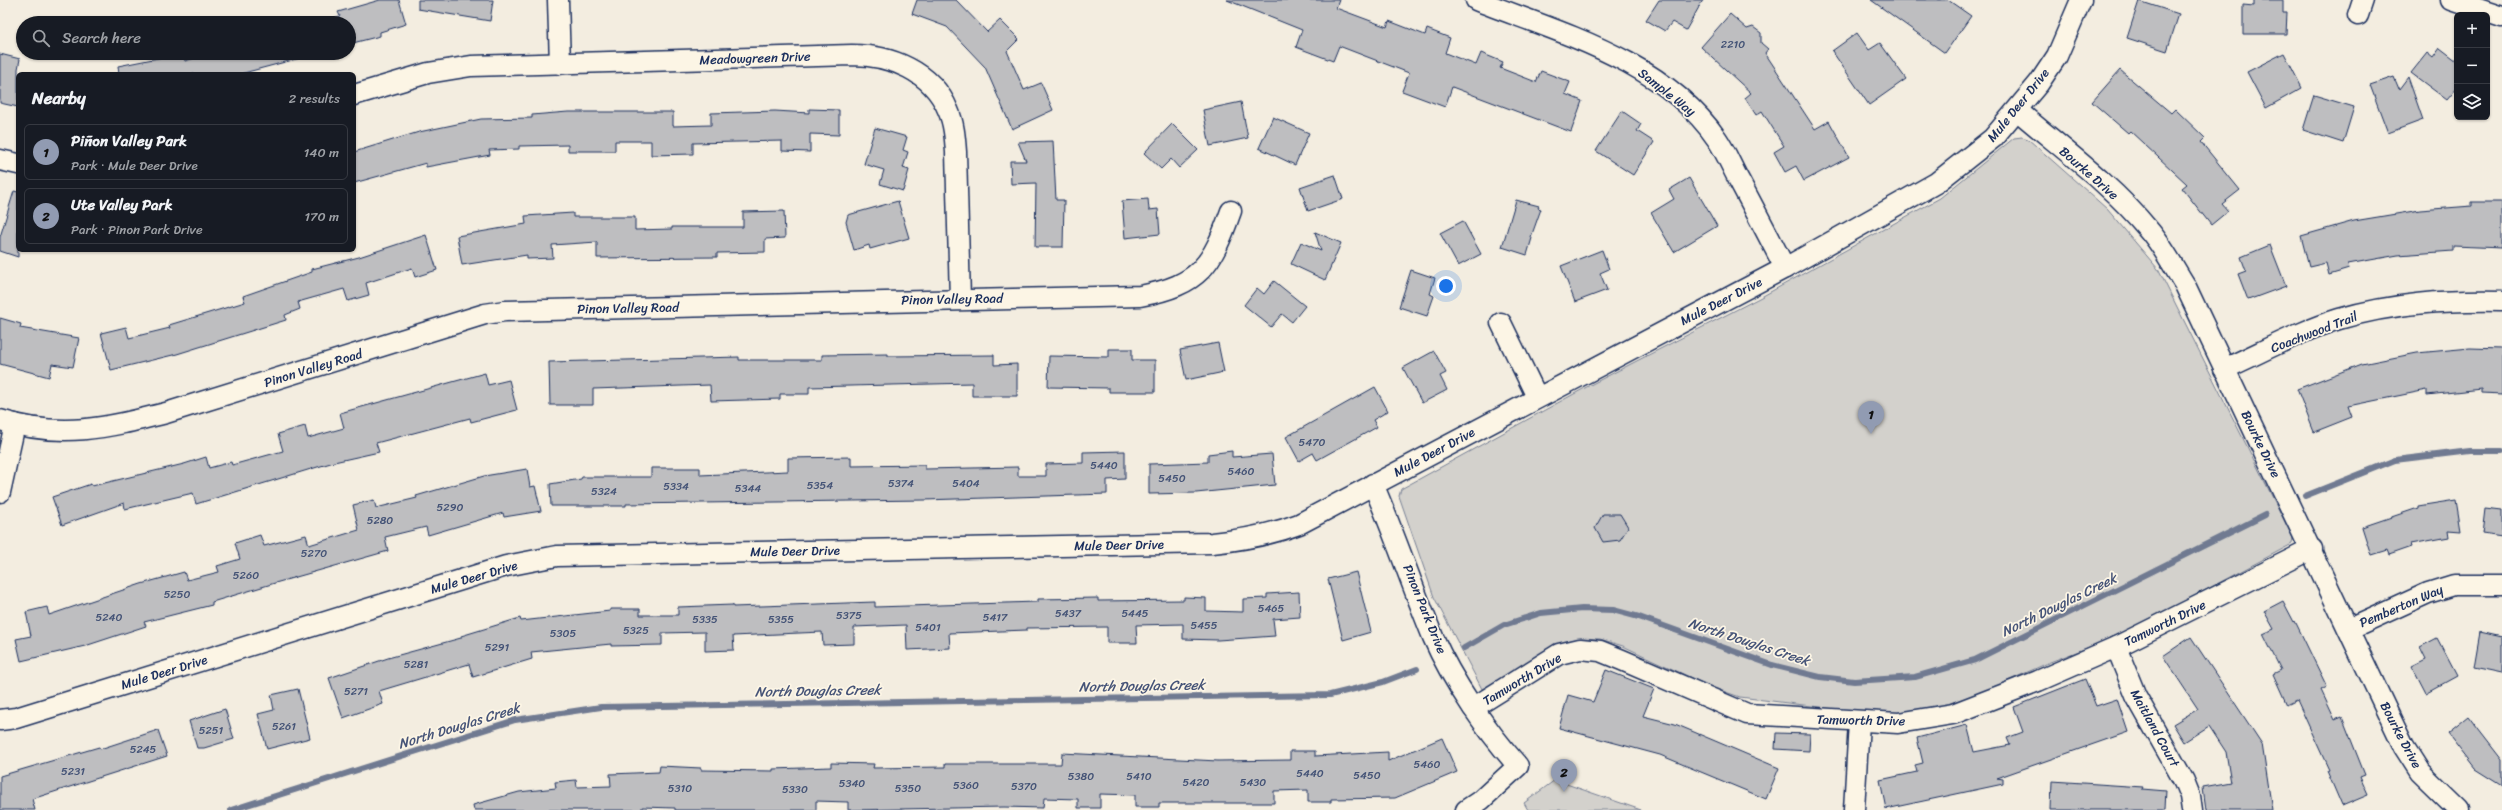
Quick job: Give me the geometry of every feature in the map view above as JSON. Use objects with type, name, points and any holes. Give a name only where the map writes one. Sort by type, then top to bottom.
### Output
[{"type":"street","points":[[558,0],[560,64]]},
{"type":"street","name":"Sample Way","points":[[1476,0],[1592,46],[1627,63],[1681,100],[1699,117],[1717,140],[1785,268]]},
{"type":"street","name":"Mule Deer Drive","points":[[0,720],[16,718],[506,566],[557,556],[1235,541],[1255,538],[1299,524],[1537,397],[1785,268],[1936,183],[1993,138],[2017,110],[2057,56],[2081,0]]},
{"type":"street","points":[[2451,0],[2502,17]]},
{"type":"street","name":"Meadowgreen Drive","points":[[356,94],[428,73],[471,66],[852,54],[873,55],[910,68],[924,78],[948,108],[954,128],[956,152],[960,299]]},
{"type":"street","name":"Bourke Drive","points":[[2017,110],[2117,197],[2149,230],[2185,285],[2224,369],[2312,549],[2404,747],[2420,772],[2459,810]]},
{"type":"street","points":[[0,160],[16,164]]},
{"type":"street","name":"Pinon Valley Road","points":[[7,422],[42,430],[66,432],[113,426],[166,413],[485,314],[505,311],[960,299],[1140,296],[1163,292],[1186,282],[1204,267],[1218,247],[1231,211]]},
{"type":"street","name":"Coachwood Trail","points":[[2224,369],[2331,322],[2370,310],[2439,302],[2502,301]]},
{"type":"street","points":[[1501,323],[1537,397]]},
{"type":"street","points":[[0,492],[7,422]]},
{"type":"street","name":"Pinon Park Drive","points":[[1372,484],[1397,538],[1434,638],[1473,708],[1488,731],[1518,766],[1481,800],[1466,810]]},
{"type":"street","name":"Tamworth Drive","points":[[1473,708],[1559,654],[1580,649],[1600,651],[1747,714],[1859,722],[1898,723],[1953,714],[2038,681],[2116,647],[2312,549]]},
{"type":"street","name":"Pemberton Way","points":[[2349,629],[2428,593],[2454,585],[2502,584]]},
{"type":"street","name":"Maitland Court","points":[[2116,647],[2136,696],[2184,781],[2190,796],[2192,810]]},
{"type":"street","points":[[1854,810],[1859,722]]},
{"type":"shaded area","points":[[2022,137],[2028,139],[2107,209],[2158,269],[2293,538],[2292,544],[2121,635],[2050,662],[1983,692],[1933,709],[1892,713],[1835,709],[1740,697],[1711,687],[1623,646],[1600,639],[1582,638],[1563,643],[1482,689],[1434,597],[1399,496],[1401,489],[1594,383],[1763,296],[1940,198],[2014,138]]},
{"type":"shaded area","points":[[1555,780],[1641,810],[1528,810],[1524,803]]},
{"type":"building","points":[[380,0],[399,0],[406,24],[380,32],[380,36],[356,42],[356,16],[340,16],[338,12]]},
{"type":"building","points":[[418,0],[493,0],[490,21],[418,9]]},
{"type":"building","points":[[917,0],[956,0],[987,32],[1000,20],[1019,39],[1007,51],[1024,90],[1041,83],[1053,110],[1012,129],[985,67],[947,27],[912,14]]},
{"type":"building","points":[[1227,0],[1339,0],[1336,8],[1387,27],[1389,21],[1425,35],[1427,29],[1450,38],[1445,53],[1476,65],[1481,53],[1503,62],[1500,68],[1536,82],[1541,71],[1570,82],[1565,94],[1582,101],[1571,132],[1452,87],[1445,107],[1402,91],[1409,73],[1339,46],[1333,61],[1296,47],[1302,30]]},
{"type":"building","points":[[1659,0],[1703,0],[1686,30],[1672,22],[1665,31],[1646,20]]},
{"type":"building","points":[[1871,0],[1948,0],[1971,16],[1945,53]]},
{"type":"building","points":[[2254,0],[2283,0],[2283,13],[2287,13],[2286,34],[2243,34],[2243,5],[2254,6]]},
{"type":"building","points":[[2139,1],[2179,14],[2167,51],[2127,38]]},
{"type":"building","points":[[1730,14],[1747,29],[1753,27],[1761,33],[1761,43],[1768,49],[1765,53],[1815,129],[1829,121],[1849,157],[1804,181],[1796,166],[1785,172],[1774,152],[1784,146],[1762,111],[1756,115],[1745,98],[1751,93],[1701,47]]},
{"type":"building","points":[[1857,33],[1869,50],[1880,43],[1906,79],[1869,105],[1832,51]]},
{"type":"building","points":[[2440,48],[2454,59],[2454,92],[2447,100],[2411,73],[2427,53],[2433,58]]},
{"type":"building","points":[[2284,53],[2302,88],[2266,108],[2247,72]]},
{"type":"building","points":[[0,54],[20,60],[18,72],[16,72],[16,107],[0,103]]},
{"type":"building","points":[[148,60],[293,60],[248,72],[119,72],[118,66]]},
{"type":"building","points":[[2120,70],[2171,113],[2175,109],[2205,138],[2201,142],[2240,190],[2222,204],[2228,211],[2211,225],[2182,188],[2187,184],[2130,131],[2128,133],[2092,102]]},
{"type":"building","points":[[2394,77],[2399,89],[2408,77],[2423,120],[2388,133],[2370,85]]},
{"type":"building","points":[[2314,95],[2354,107],[2343,143],[2303,130]]},
{"type":"building","points":[[1241,102],[1248,138],[1210,146],[1203,110]]},
{"type":"building","points":[[809,109],[839,110],[839,135],[810,134],[810,152],[782,151],[782,141],[693,143],[693,154],[651,155],[651,141],[615,141],[615,151],[568,151],[568,145],[519,146],[519,149],[489,150],[490,155],[426,167],[426,163],[356,182],[356,151],[419,132],[481,119],[532,118],[532,115],[568,112],[673,112],[673,126],[711,125],[711,113],[775,111],[809,113]]},
{"type":"building","points":[[1622,111],[1641,124],[1637,131],[1654,142],[1633,175],[1596,151]]},
{"type":"building","points":[[1273,117],[1309,133],[1295,165],[1259,148]]},
{"type":"building","points":[[1172,124],[1198,150],[1179,168],[1171,159],[1161,169],[1144,153]]},
{"type":"building","points":[[875,128],[907,137],[903,150],[908,152],[903,168],[909,170],[903,191],[880,184],[884,170],[864,164]]},
{"type":"building","points":[[1053,141],[1056,200],[1064,200],[1063,247],[1035,247],[1036,183],[1011,184],[1010,161],[1026,161],[1018,142]]},
{"type":"building","points":[[1335,175],[1343,199],[1308,211],[1300,187]]},
{"type":"building","points":[[1689,178],[1717,226],[1674,252],[1651,213],[1674,199],[1669,190]]},
{"type":"building","points":[[14,191],[16,192],[16,252],[18,252],[18,257],[0,251],[0,237]]},
{"type":"building","points":[[1148,199],[1149,210],[1158,209],[1160,234],[1125,238],[1122,201]]},
{"type":"building","points":[[1516,200],[1539,206],[1538,208],[1541,209],[1531,237],[1527,255],[1502,247]]},
{"type":"building","points":[[898,201],[909,238],[870,249],[869,245],[854,250],[846,222],[848,215]]},
{"type":"building","points":[[2472,202],[2502,202],[2502,248],[2453,246],[2453,251],[2398,255],[2348,264],[2349,269],[2329,275],[2326,263],[2309,267],[2301,236],[2354,221],[2420,210],[2472,206]]},
{"type":"building","points":[[784,211],[785,238],[765,239],[765,252],[717,253],[717,257],[597,258],[597,242],[552,245],[553,258],[527,259],[527,255],[462,265],[457,236],[526,224],[525,216],[573,213],[573,217],[635,217],[635,230],[672,229],[672,227],[743,227],[743,212]]},
{"type":"building","points":[[1463,221],[1481,254],[1458,266],[1440,233]]},
{"type":"building","points":[[1315,232],[1341,243],[1325,280],[1291,264],[1301,242],[1321,251]]},
{"type":"building","points":[[426,235],[437,270],[415,277],[412,268],[366,283],[369,295],[348,301],[344,289],[298,302],[300,309],[285,315],[286,320],[177,354],[111,370],[101,333],[126,327],[129,338],[170,328],[169,325],[245,302],[243,296],[312,272],[312,269],[359,257]]},
{"type":"building","points":[[2270,245],[2286,286],[2248,300],[2238,274],[2246,271],[2241,257]]},
{"type":"building","points":[[1602,250],[1609,269],[1600,273],[1607,290],[1575,302],[1561,266]]},
{"type":"building","points":[[1411,270],[1435,278],[1430,294],[1434,296],[1427,316],[1399,307]]},
{"type":"building","points":[[1274,281],[1305,306],[1292,322],[1282,314],[1271,327],[1244,305],[1257,288],[1264,294]]},
{"type":"building","points":[[0,318],[21,324],[20,328],[79,338],[73,367],[52,364],[49,377],[0,364]]},
{"type":"building","points":[[1218,343],[1224,372],[1186,380],[1180,350]]},
{"type":"building","points":[[2470,348],[2502,349],[2502,394],[2482,393],[2482,389],[2427,395],[2427,390],[2348,406],[2352,417],[2314,432],[2297,389],[2362,364],[2417,353]]},
{"type":"building","points":[[1109,349],[1132,349],[1132,360],[1155,360],[1155,392],[1109,392],[1109,388],[1048,387],[1049,356],[1109,357]]},
{"type":"building","points":[[1434,351],[1446,373],[1440,376],[1447,390],[1422,403],[1403,368]]},
{"type":"building","points":[[888,354],[888,356],[994,355],[994,365],[1017,364],[1017,396],[972,396],[972,383],[809,387],[809,394],[780,394],[780,399],[711,401],[710,385],[593,389],[593,405],[550,405],[549,362],[739,357],[739,360],[822,360],[822,355]]},
{"type":"building","points":[[485,373],[488,385],[509,380],[517,410],[471,422],[470,418],[376,443],[379,452],[334,462],[196,504],[193,493],[125,509],[124,503],[62,525],[52,497],[91,484],[92,486],[184,464],[206,457],[209,468],[231,462],[232,465],[283,451],[278,434],[305,426],[308,438],[344,428],[340,413]]},
{"type":"building","points":[[1375,387],[1388,411],[1373,420],[1377,427],[1317,460],[1313,453],[1299,461],[1286,437]]},
{"type":"building","points":[[1125,451],[1125,479],[1107,480],[1107,494],[925,500],[626,504],[626,506],[551,506],[550,484],[581,479],[582,477],[651,477],[651,468],[700,468],[700,475],[788,471],[788,458],[851,457],[851,466],[925,465],[925,469],[1018,467],[1018,476],[1046,476],[1046,464],[1083,463],[1083,452]]},
{"type":"building","points":[[1232,451],[1232,457],[1272,454],[1275,485],[1196,493],[1149,494],[1149,464],[1208,462],[1208,454]]},
{"type":"building","points":[[527,469],[530,487],[535,486],[541,511],[504,517],[503,513],[428,535],[426,527],[385,537],[388,551],[212,602],[212,605],[144,622],[146,626],[85,646],[21,661],[16,639],[31,636],[26,612],[47,607],[49,615],[141,584],[184,572],[187,580],[219,572],[217,566],[240,559],[235,543],[260,535],[264,546],[306,535],[309,545],[359,530],[353,505],[374,500],[376,508],[417,498],[416,496],[484,476]]},
{"type":"building","points":[[2456,500],[2461,531],[2448,530],[2449,537],[2411,544],[2412,547],[2389,555],[2387,550],[2371,555],[2362,527],[2418,508],[2418,506]]},
{"type":"building","points":[[2485,509],[2502,511],[2502,537],[2482,534]]},
{"type":"building","points":[[1603,514],[1620,514],[1628,527],[1620,540],[1603,542],[1595,528]]},
{"type":"building","points":[[1356,572],[1371,632],[1343,640],[1328,579]]},
{"type":"building","points":[[1299,592],[1300,617],[1273,619],[1275,636],[1218,640],[1183,639],[1183,624],[1136,625],[1137,643],[1107,643],[1107,627],[1027,628],[1027,630],[949,633],[950,648],[907,650],[906,625],[854,627],[854,644],[823,645],[822,632],[733,636],[734,650],[705,651],[705,632],[662,633],[662,645],[611,646],[611,644],[531,652],[532,659],[473,677],[469,664],[379,691],[383,704],[343,718],[329,678],[388,658],[461,638],[461,636],[520,618],[521,621],[610,611],[610,609],[640,609],[640,615],[678,615],[678,607],[733,605],[733,607],[875,602],[875,607],[1038,602],[1038,599],[1098,598],[1098,601],[1184,600],[1184,597],[1206,598],[1206,611],[1243,612],[1243,599],[1267,598],[1267,594]]},
{"type":"building","points":[[2283,601],[2294,622],[2295,621],[2327,687],[2321,690],[2335,720],[2342,717],[2365,775],[2360,777],[2368,795],[2342,806],[2327,771],[2329,770],[2297,700],[2287,705],[2273,674],[2281,670],[2263,634],[2274,629],[2264,611]]},
{"type":"building","points":[[2480,632],[2502,637],[2502,673],[2474,667]]},
{"type":"building","points":[[2191,637],[2262,744],[2272,810],[2206,810],[2203,787],[2231,782],[2226,752],[2209,726],[2184,742],[2173,724],[2198,709],[2163,656]]},
{"type":"building","points":[[2437,638],[2457,676],[2426,693],[2412,666],[2426,659],[2420,647]]},
{"type":"building","points":[[1606,670],[1654,689],[1643,716],[1675,724],[1779,768],[1766,799],[1660,755],[1559,728],[1568,695],[1593,702]]},
{"type":"building","points":[[2085,679],[2096,706],[2117,699],[2128,732],[1997,778],[2003,779],[2003,784],[1886,809],[1880,780],[1917,772],[1915,765],[1923,763],[1917,738],[1967,725],[1974,752],[2010,745],[2007,738],[2023,732],[2014,707]]},
{"type":"building","points":[[298,689],[310,738],[267,749],[258,714],[274,710],[271,695]]},
{"type":"building","points":[[225,709],[234,739],[204,748],[197,748],[189,721]]},
{"type":"building","points":[[2468,716],[2502,760],[2502,786],[2475,769],[2447,733]]},
{"type":"building","points":[[158,730],[167,756],[32,799],[35,810],[0,810],[0,776],[99,747],[100,749]]},
{"type":"building","points":[[1776,733],[1810,734],[1809,751],[1775,749]]},
{"type":"building","points":[[1442,738],[1457,772],[1395,798],[1331,799],[1331,802],[1308,802],[1308,790],[1274,791],[1274,803],[1159,803],[1159,807],[1135,807],[1135,795],[1100,794],[1100,808],[1078,808],[1078,799],[1044,798],[1043,808],[1004,807],[848,810],[848,802],[816,801],[816,810],[675,810],[675,808],[642,807],[642,810],[474,810],[473,805],[519,792],[556,788],[555,782],[576,780],[577,787],[611,786],[610,774],[659,772],[660,766],[701,768],[701,770],[773,771],[773,769],[831,767],[831,763],[874,764],[873,768],[945,767],[945,764],[1061,764],[1062,753],[1218,761],[1290,760],[1290,751],[1315,751],[1315,756],[1388,752],[1388,761]]},
{"type":"building","points":[[2052,781],[2143,787],[2142,789],[2166,791],[2165,810],[2051,810]]},
{"type":"waterway","name":"North Douglas Creek","points":[[2305,496],[2395,460],[2470,451],[2502,451]]},
{"type":"waterway","name":"North Douglas Creek","points":[[1464,648],[1504,625],[1541,613],[1582,609],[1613,610],[1639,617],[1772,665],[1820,677],[1854,681],[1915,677],[1975,660],[2265,515]]},
{"type":"waterway","name":"North Douglas Creek","points":[[231,810],[515,720],[601,707],[1330,695],[1383,682],[1417,669]]},
{"type":"place","name":"Piñon Valley Park","points":[[1871,434]]},
{"type":"place","name":"Ute Valley Park","points":[[1564,792]]}]
